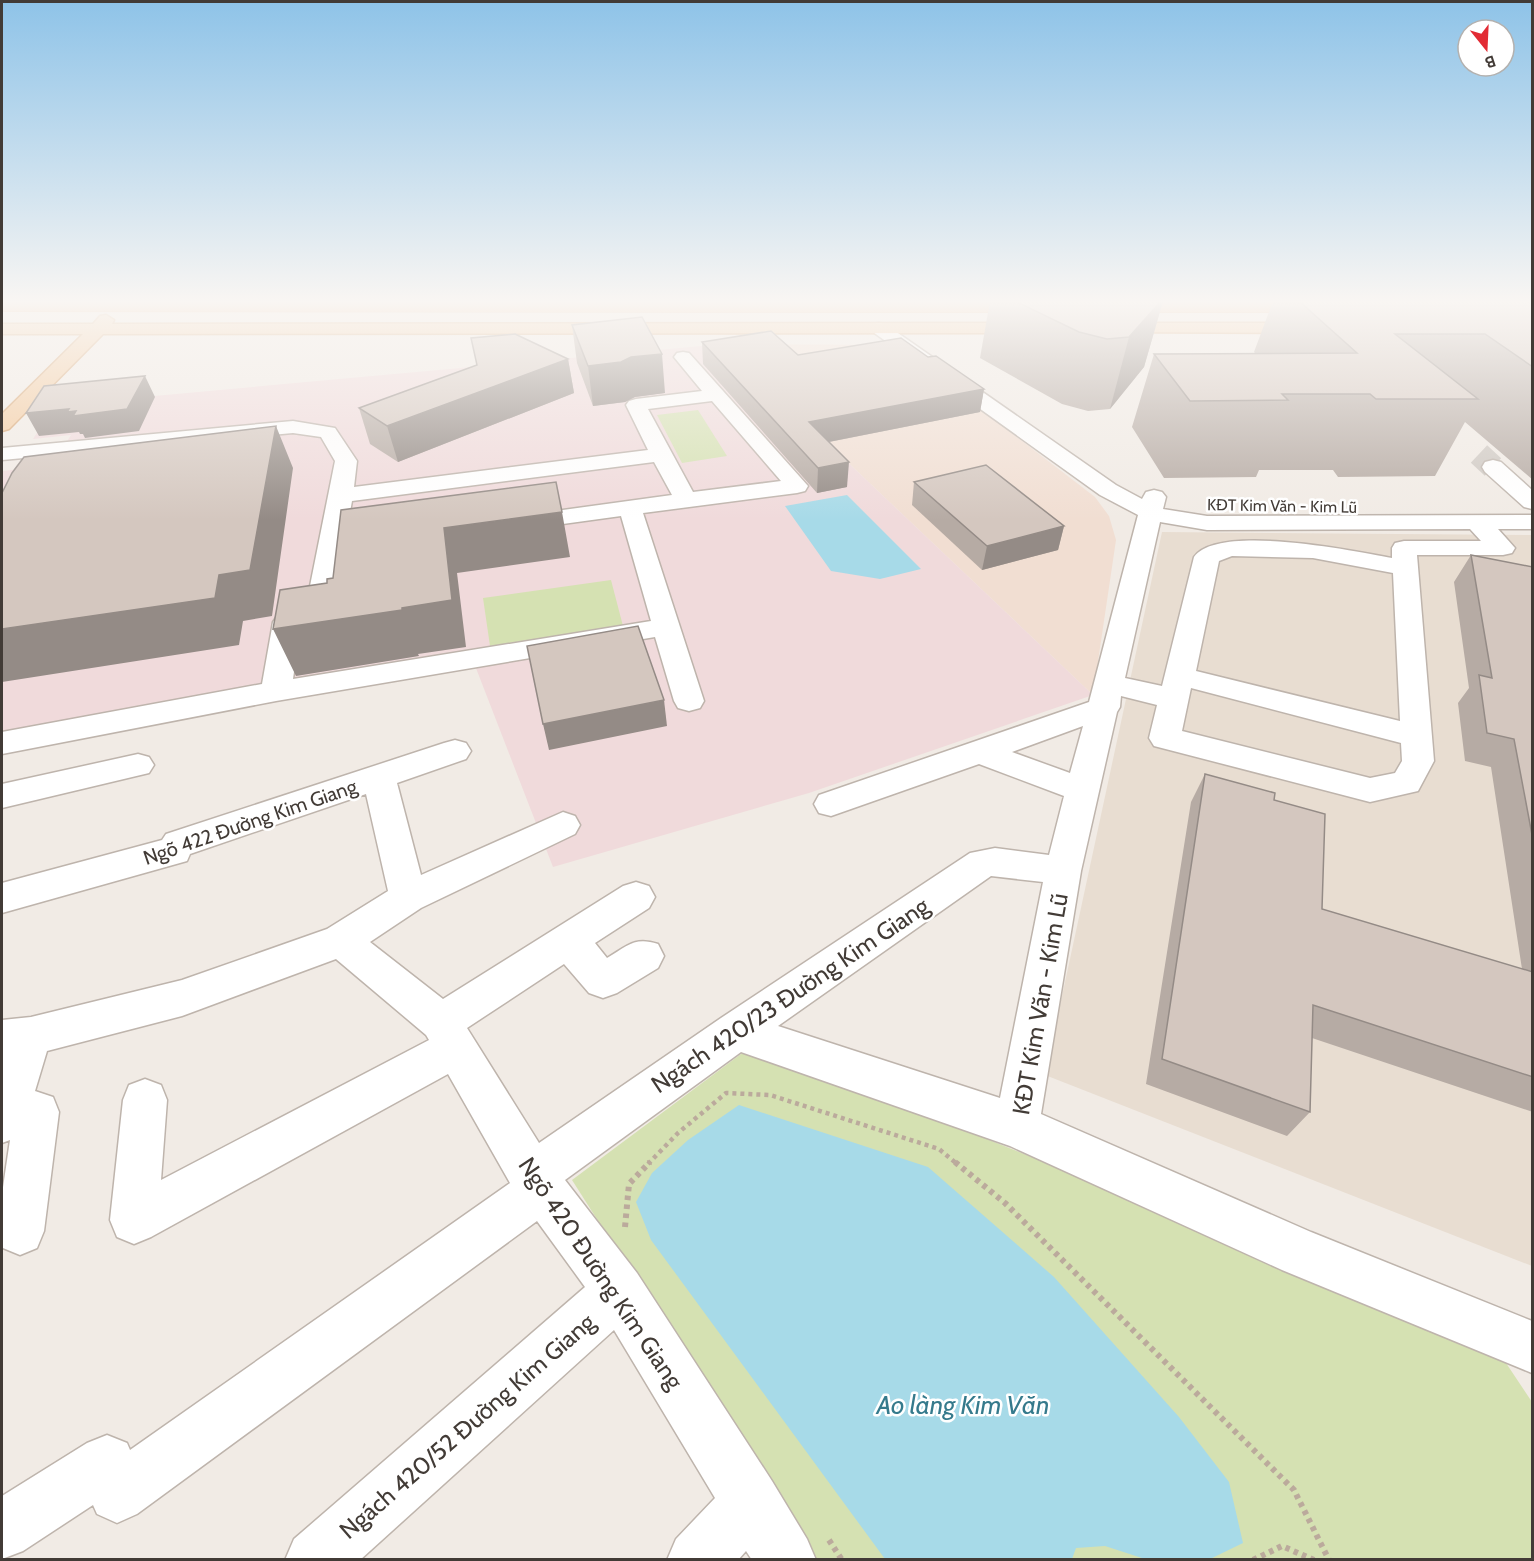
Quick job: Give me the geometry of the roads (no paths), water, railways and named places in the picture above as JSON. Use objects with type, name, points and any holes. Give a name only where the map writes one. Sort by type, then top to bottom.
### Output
[{"type":"main road","points":[[2,425],[54,374]]},
{"type":"street","points":[[492,527],[797,486],[698,374]]},
{"type":"street","name":"KĐT Kim Văn - Kim Lũ","points":[[950,374],[1153,505],[1180,520],[1207,523],[1504,518],[1533,507]]},
{"type":"street","name":"KĐT Kim Văn - Kim Lũ","points":[[963,374],[1035,429]]},
{"type":"street","points":[[686,500],[636,405],[716,395]]},
{"type":"street","points":[[2,454],[293,427],[328,432],[346,461],[341,495],[343,547],[317,617],[287,622],[276,691]]},
{"type":"street","points":[[341,495],[661,455]]},
{"type":"street","points":[[1493,466],[1533,502]]},
{"type":"street","name":"KĐT Kim Văn - Kim Lũ","points":[[1153,505],[1128,597],[1107,696],[1063,871],[1017,1126],[1300,1252],[1533,1347]]},
{"type":"street","points":[[630,508],[689,701]]},
{"type":"street","points":[[1406,568],[1313,551],[1229,548],[1207,557],[1165,738],[1370,790],[1406,783],[1418,761],[1406,568],[1404,548],[1503,548],[1504,518]]},
{"type":"street","points":[[2,743],[276,691],[666,627]]},
{"type":"street","points":[[831,804],[977,751],[1107,696],[1177,688],[1416,736]]},
{"type":"street","points":[[379,777],[455,751]]},
{"type":"street","points":[[977,751],[1082,790]]},
{"type":"street","points":[[2,796],[138,765]]},
{"type":"street","name":"Ngõ 422 Đường Kim Giang","points":[[2,898],[174,851],[178,844],[379,777],[408,897]]},
{"type":"street","points":[[20,1231],[38,1112],[3,1121],[16,1038],[182,998],[341,941],[408,897],[563,825]]},
{"type":"street","name":"Ngách 420/23 Đường Kim Giang","points":[[2,1530],[107,1463],[117,1494],[537,1182],[736,1030],[983,863],[995,862],[1063,871]]},
{"type":"street","points":[[145,1100],[134,1220],[448,1035],[568,940],[636,897]]},
{"type":"street","points":[[568,940],[603,981],[644,956]]},
{"type":"street","name":"Ngõ 420 Đường Kim Giang","points":[[341,941],[448,1035],[537,1182],[619,1292],[786,1560]]},
{"type":"street","points":[[736,1030],[1017,1126]]},
{"type":"street","name":"Ngách 420/52 Đường Kim Giang","points":[[315,1560],[619,1292]]},
{"type":"street","points":[[697,1560],[751,1502]]},
{"type":"water","points":[[847,495],[921,569],[880,579],[831,571],[785,506]]},
{"type":"water","name":"Ao làng Kim Văn","points":[[739,1105],[928,1167],[1054,1277],[1179,1417],[1229,1482],[1243,1543],[1208,1560],[1145,1559],[1105,1546],[1076,1548],[1072,1559],[885,1559],[651,1240],[636,1202],[652,1173],[688,1140]]},
{"type":"tunnel","points":[[1479,454],[1493,467]]}]
